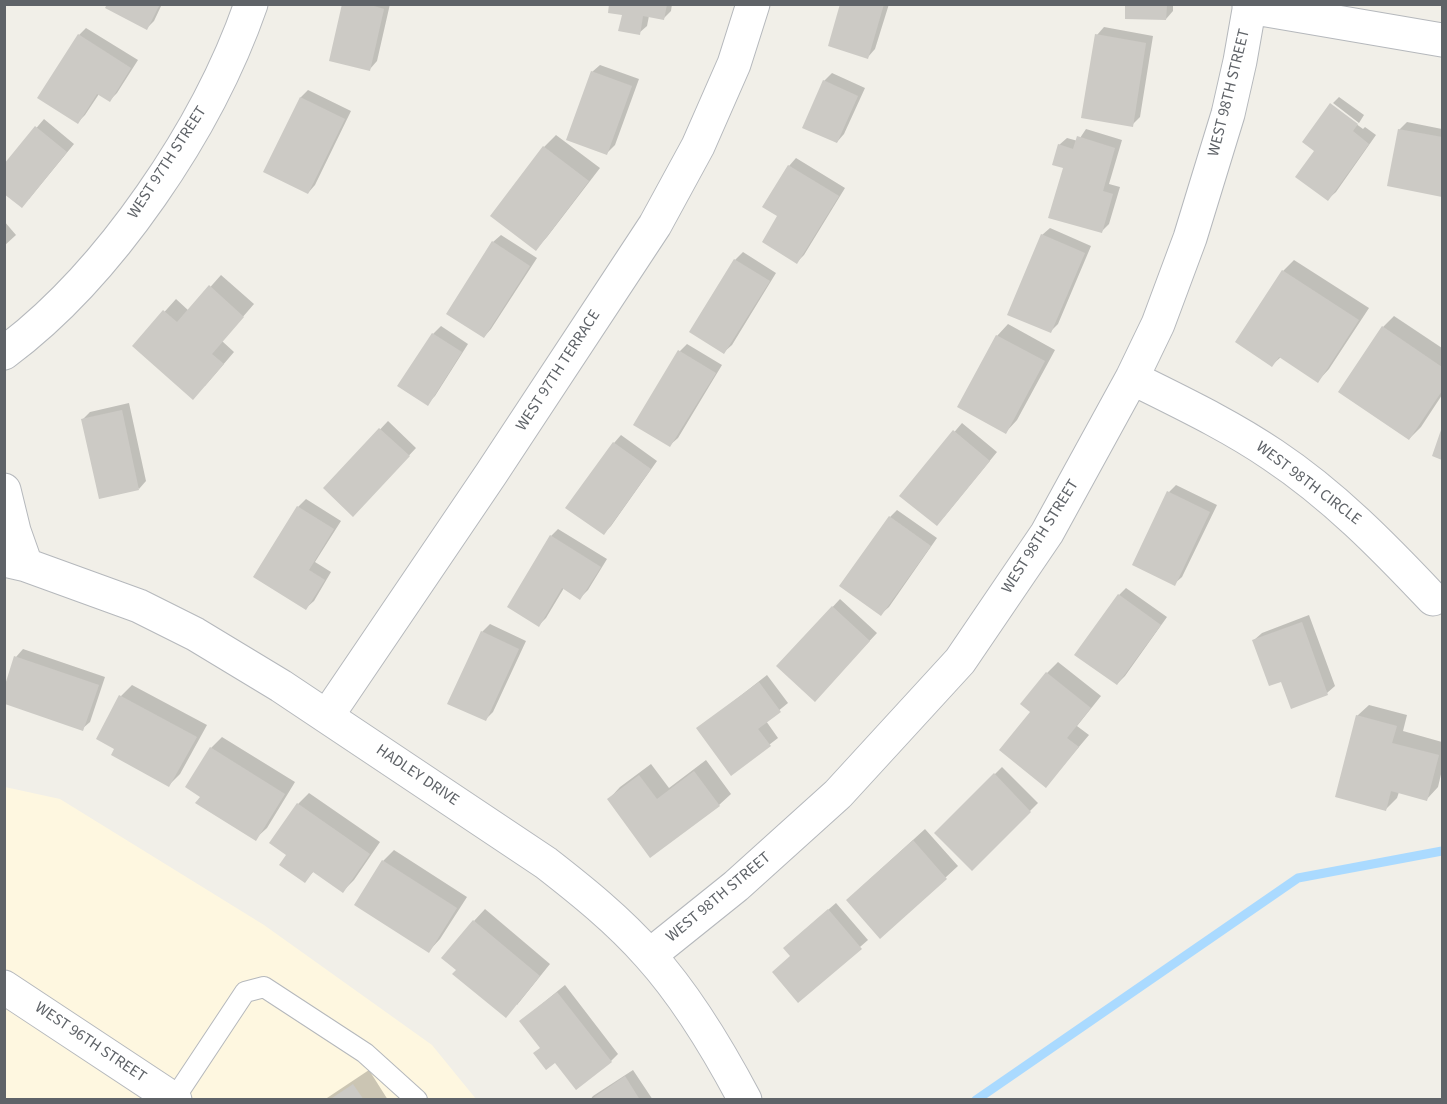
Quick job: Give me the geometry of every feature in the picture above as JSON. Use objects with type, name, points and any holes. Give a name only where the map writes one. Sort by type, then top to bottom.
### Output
[{"type":"street","name":"WEST 97TH STREET","points":[[4,353],[24,338],[61,303],[103,258],[148,201],[197,123],[238,41],[251,4]]},
{"type":"street","name":"WEST 97TH TERRACE","points":[[327,716],[491,474],[655,225],[698,146],[734,64],[753,4]]},
{"type":"street","points":[[1249,6],[1443,40]]},
{"type":"street","name":"WEST 98TH STREET","points":[[650,956],[736,886],[838,794],[960,662],[1047,533],[1132,378],[1158,324],[1190,238],[1228,114],[1249,6]]},
{"type":"street","name":"WEST 98TH CIRCLE","points":[[1132,378],[1217,421],[1273,455],[1342,507],[1382,544],[1433,599]]},
{"type":"street","points":[[4,490],[14,531],[15,562]]},
{"type":"street","name":"HADLEY DRIVE","points":[[15,562],[148,611],[195,634],[327,716],[546,863],[619,924],[650,956],[722,1055],[746,1100]]},
{"type":"street","name":"WEST 96TH STREET","points":[[4,987],[174,1099]]},
{"type":"lane","points":[[174,1099],[245,992],[264,987],[364,1053],[417,1100]]},
{"type":"shaded area","points":[[5,787],[60,799],[264,925],[432,1045],[476,1099],[5,1100]]},
{"type":"building","points":[[107,4],[160,4],[147,30],[105,8]]},
{"type":"building","points":[[342,4],[367,4],[384,9],[370,71],[329,61]]},
{"type":"building","points":[[609,4],[667,4],[664,20],[643,16],[640,35],[618,31],[622,15],[608,13]]},
{"type":"building","points":[[840,4],[884,4],[868,59],[828,46]]},
{"type":"building","points":[[1125,5],[1167,5],[1166,20],[1125,19]]},
{"type":"building","points":[[78,34],[131,68],[110,102],[97,94],[78,124],[37,98]]},
{"type":"building","points":[[1095,34],[1146,43],[1133,127],[1081,118]]},
{"type":"building","points":[[591,71],[632,86],[607,155],[566,140]]},
{"type":"building","points":[[823,80],[858,96],[837,143],[802,128]]},
{"type":"building","points":[[300,97],[345,119],[308,194],[263,172]]},
{"type":"building","points":[[1330,103],[1358,124],[1353,131],[1369,144],[1328,201],[1295,177],[1314,151],[1302,142]]},
{"type":"building","points":[[35,126],[67,152],[22,208],[4,194],[4,164]]},
{"type":"building","points":[[1398,129],[1442,137],[1442,197],[1387,186]]},
{"type":"building","points":[[1077,136],[1115,148],[1103,191],[1113,194],[1102,233],[1048,218],[1063,168],[1052,165],[1058,144],[1073,149]]},
{"type":"building","points":[[543,146],[589,181],[536,251],[490,216]]},
{"type":"building","points":[[788,165],[839,196],[797,264],[762,242],[777,216],[762,207]]},
{"type":"building","points":[[1041,234],[1085,253],[1051,333],[1007,315]]},
{"type":"building","points":[[492,241],[530,266],[484,338],[446,314]]},
{"type":"building","points":[[734,259],[770,281],[724,354],[689,332]]},
{"type":"building","points":[[1282,270],[1359,320],[1318,383],[1279,357],[1272,367],[1235,342]]},
{"type":"building","points":[[209,285],[244,317],[212,354],[224,364],[193,400],[132,346],[163,310],[177,322]]},
{"type":"building","points":[[1382,326],[1442,367],[1442,391],[1409,440],[1338,392]]},
{"type":"building","points":[[432,333],[462,352],[428,406],[397,386]]},
{"type":"building","points":[[996,335],[1045,361],[1006,434],[957,407]]},
{"type":"building","points":[[678,350],[716,373],[670,447],[633,425]]},
{"type":"building","points":[[122,410],[139,490],[99,499],[81,419]]},
{"type":"building","points":[[1442,427],[1442,460],[1432,456]]},
{"type":"building","points":[[379,428],[410,456],[353,517],[323,488]]},
{"type":"building","points":[[953,430],[990,461],[937,526],[899,496]]},
{"type":"building","points":[[613,442],[651,469],[604,535],[565,508]]},
{"type":"building","points":[[1167,491],[1210,512],[1175,586],[1132,565]]},
{"type":"building","points":[[297,506],[334,529],[309,570],[325,580],[306,610],[253,577]]},
{"type":"building","points":[[889,516],[931,546],[881,616],[839,586]]},
{"type":"building","points":[[550,535],[601,567],[580,600],[562,588],[539,627],[507,607]]},
{"type":"building","points":[[1118,594],[1161,625],[1117,685],[1074,655]]},
{"type":"building","points":[[832,606],[870,641],[815,702],[776,666]]},
{"type":"building","points":[[1302,622],[1328,695],[1291,709],[1281,682],[1269,686],[1252,640]]},
{"type":"building","points":[[481,631],[519,649],[486,721],[447,704]]},
{"type":"building","points":[[14,656],[99,685],[83,731],[5,704],[5,685]]},
{"type":"building","points":[[1046,672],[1091,708],[1067,738],[1079,747],[1046,788],[999,750],[1030,712],[1020,704]]},
{"type":"building","points":[[759,682],[781,712],[758,729],[771,746],[731,776],[696,728]]},
{"type":"building","points":[[119,695],[197,737],[169,787],[111,755],[114,749],[96,739]]},
{"type":"building","points":[[1356,715],[1397,726],[1392,743],[1439,755],[1427,801],[1391,791],[1386,811],[1335,797]]},
{"type":"building","points":[[210,747],[285,794],[256,841],[195,803],[200,797],[185,787]]},
{"type":"building","points":[[694,771],[720,806],[650,858],[607,799],[639,775],[657,799]]},
{"type":"building","points":[[994,773],[1031,812],[972,871],[934,833]]},
{"type":"building","points":[[297,803],[370,854],[343,893],[313,872],[305,883],[279,865],[286,855],[269,843]]},
{"type":"building","points":[[913,840],[947,879],[880,939],[846,900]]},
{"type":"building","points":[[382,860],[457,908],[429,953],[354,905]]},
{"type":"building","points":[[828,909],[862,949],[798,1003],[772,972],[790,956],[783,948]]},
{"type":"building","points":[[473,920],[540,976],[506,1018],[452,974],[456,970],[441,958]]},
{"type":"building","points":[[557,992],[612,1062],[576,1090],[555,1063],[546,1070],[533,1053],[540,1048],[519,1021]]},
{"type":"building","points":[[625,1076],[640,1100],[590,1100]]},
{"type":"building","points":[[353,1084],[364,1100],[329,1100]]},
{"type":"waterway","points":[[976,1100],[1298,878],[1442,851]]}]
